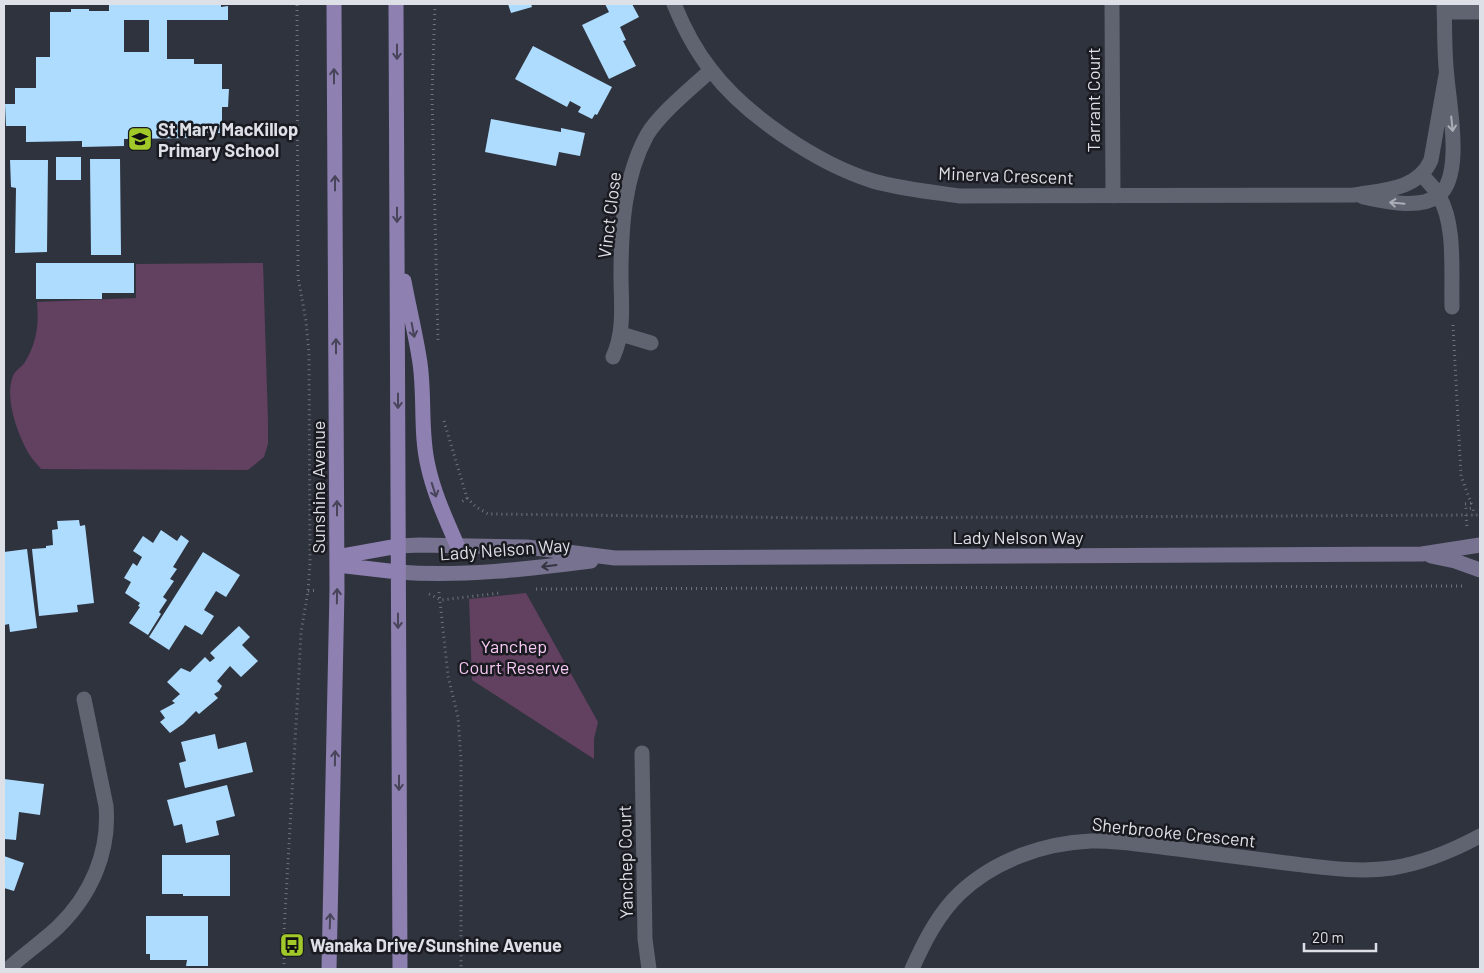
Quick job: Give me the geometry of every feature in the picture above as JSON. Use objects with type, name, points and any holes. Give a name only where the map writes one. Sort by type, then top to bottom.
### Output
[{"type":"main road","name":"Sunshine Avenue","points":[[329,969],[337,561],[334,4]]},
{"type":"main road","points":[[396,4],[400,969]]},
{"type":"main road","points":[[397,247],[420,364],[424,449],[434,492],[457,545]]},
{"type":"main road","points":[[337,561],[398,546]]},
{"type":"main road","points":[[337,561],[398,572]]},
{"type":"street","name":"Minerva Crescent","points":[[674,4],[690,36],[711,70],[766,123],[802,147],[839,167],[874,181],[918,191],[960,196],[1354,195],[1407,185],[1422,175]]},
{"type":"street","name":"Tarrant Court","points":[[1112,4],[1112,196]]},
{"type":"street","points":[[1439,196],[1449,180],[1452,164],[1453,137],[1446,75],[1444,8],[1480,12]]},
{"type":"street","name":"Vinct Close","points":[[613,357],[621,334],[621,248],[629,179],[648,134],[671,106],[711,70]]},
{"type":"street","points":[[1446,75],[1431,160],[1422,175],[1439,196],[1450,235],[1452,306]]},
{"type":"street","name":"Minerva Crescent","points":[[1354,195],[1388,202],[1411,204],[1439,196]]},
{"type":"street","points":[[621,334],[650,343]]},
{"type":"street","name":"Lady Nelson Way","points":[[398,572],[436,573],[528,569],[614,558],[1422,554],[1480,545]]},
{"type":"street","name":"Lady Nelson Way","points":[[398,546],[527,547],[614,558]]},
{"type":"street","points":[[1480,552],[1480,561]]},
{"type":"street","name":"Lady Nelson Way","points":[[1422,554],[1455,561],[1480,570]]},
{"type":"street","points":[[8,969],[59,926],[70,913],[92,882],[104,850],[107,820],[106,806],[84,699]]},
{"type":"street","name":"Yanchep Court","points":[[642,753],[645,939],[649,969]]},
{"type":"street","name":"Sherbrooke Crescent","points":[[912,969],[922,946],[936,924],[960,894],[986,873],[1015,858],[1049,846],[1092,841],[1134,844],[1344,870],[1390,868],[1428,861],[1480,836]]},
{"type":"path","points":[[284,969],[284,932],[302,623],[308,591],[310,563],[309,354],[306,321],[298,277],[297,4]]},
{"type":"path","points":[[435,4],[432,95],[438,349]]},
{"type":"path","points":[[1452,306],[1461,476],[1471,503],[1465,504],[1466,509],[1473,508],[1474,515]]},
{"type":"path","points":[[443,416],[467,498],[476,507],[488,514],[822,518],[1480,515]]},
{"type":"path","points":[[444,515],[467,498]]},
{"type":"path","points":[[436,573],[441,600],[448,676],[456,705],[461,760],[461,969]]},
{"type":"path","points":[[528,589],[1468,586]]},
{"type":"path","points":[[308,591],[318,590]]},
{"type":"path","points":[[430,594],[441,600],[508,592]]},
{"type":"green space","points":[[263,263],[268,421],[268,444],[264,457],[248,470],[41,469],[29,454],[21,437],[11,405],[10,395],[13,376],[25,362],[35,340],[38,318],[37,302],[136,298],[136,264]]},
{"type":"green space","name":"Yanchep Court Reserve","points":[[526,593],[598,722],[594,739],[594,759],[472,680],[469,599]]},
{"type":"building","points":[[109,4],[221,4],[221,7],[228,6],[228,20],[167,20],[167,59],[194,59],[194,64],[222,64],[222,89],[229,89],[228,107],[222,107],[222,133],[195,133],[195,138],[124,139],[124,146],[82,147],[82,141],[26,142],[26,126],[6,126],[5,104],[15,104],[15,88],[36,88],[36,57],[50,57],[50,12],[71,12],[71,9],[109,11]],"holes":[[[124,20],[149,20],[149,52],[124,52]]]},
{"type":"building","points":[[508,4],[531,4],[532,7],[511,13]]},
{"type":"building","points":[[605,4],[632,4],[639,17],[620,27],[626,40],[623,41],[636,66],[609,79],[582,25],[609,12]]},
{"type":"building","points":[[533,46],[612,87],[597,115],[595,114],[592,119],[578,112],[581,107],[570,101],[567,107],[515,79]]},
{"type":"building","points":[[491,119],[561,132],[561,128],[585,133],[580,156],[559,152],[556,166],[485,152]]},
{"type":"building","points":[[56,157],[81,157],[81,180],[56,180]]},
{"type":"building","points":[[90,159],[120,159],[121,255],[91,255]]},
{"type":"building","points":[[10,160],[48,160],[47,252],[15,253],[16,188],[11,187]]},
{"type":"building","points":[[36,263],[134,263],[134,293],[102,293],[102,299],[36,299]]},
{"type":"building","points":[[79,520],[80,526],[85,525],[94,603],[77,605],[78,612],[39,616],[32,549],[46,548],[46,546],[53,545],[52,530],[58,529],[57,521]]},
{"type":"building","points":[[161,530],[177,541],[181,535],[189,541],[173,567],[177,569],[170,579],[174,581],[163,597],[167,600],[148,635],[129,623],[140,607],[138,606],[140,603],[125,593],[131,582],[124,578],[133,563],[137,566],[142,557],[133,551],[143,536],[153,543]]},
{"type":"building","points":[[27,549],[37,628],[10,632],[9,624],[4,625],[4,552]]},
{"type":"building","points":[[203,552],[240,575],[226,597],[216,591],[204,610],[214,616],[202,635],[185,625],[169,650],[149,637]]},
{"type":"building","points":[[239,626],[250,637],[242,645],[258,661],[241,677],[230,666],[217,681],[222,686],[214,694],[218,698],[199,714],[196,711],[183,724],[170,733],[160,722],[165,718],[160,711],[175,703],[172,701],[180,694],[167,682],[181,668],[190,672],[205,657],[210,662],[215,658],[210,653]]},
{"type":"building","points":[[215,734],[218,749],[246,742],[253,772],[185,788],[179,763],[186,761],[181,742]]},
{"type":"building","points":[[4,779],[44,784],[40,815],[19,812],[16,840],[4,839]]},
{"type":"building","points":[[227,785],[235,816],[216,821],[219,835],[186,843],[182,824],[174,826],[167,800]]},
{"type":"building","points":[[162,855],[230,855],[230,896],[162,894]]},
{"type":"building","points":[[4,856],[24,863],[14,891],[4,888]]},
{"type":"building","points":[[146,916],[208,916],[208,966],[186,966],[187,960],[150,960],[150,954],[146,954]]},
{"type":"place","name":"St Mary MacKillop Primary School","points":[[140,139]]},
{"type":"place","name":"Wanaka Drive/Sunshine Avenue","points":[[292,945]]}]
